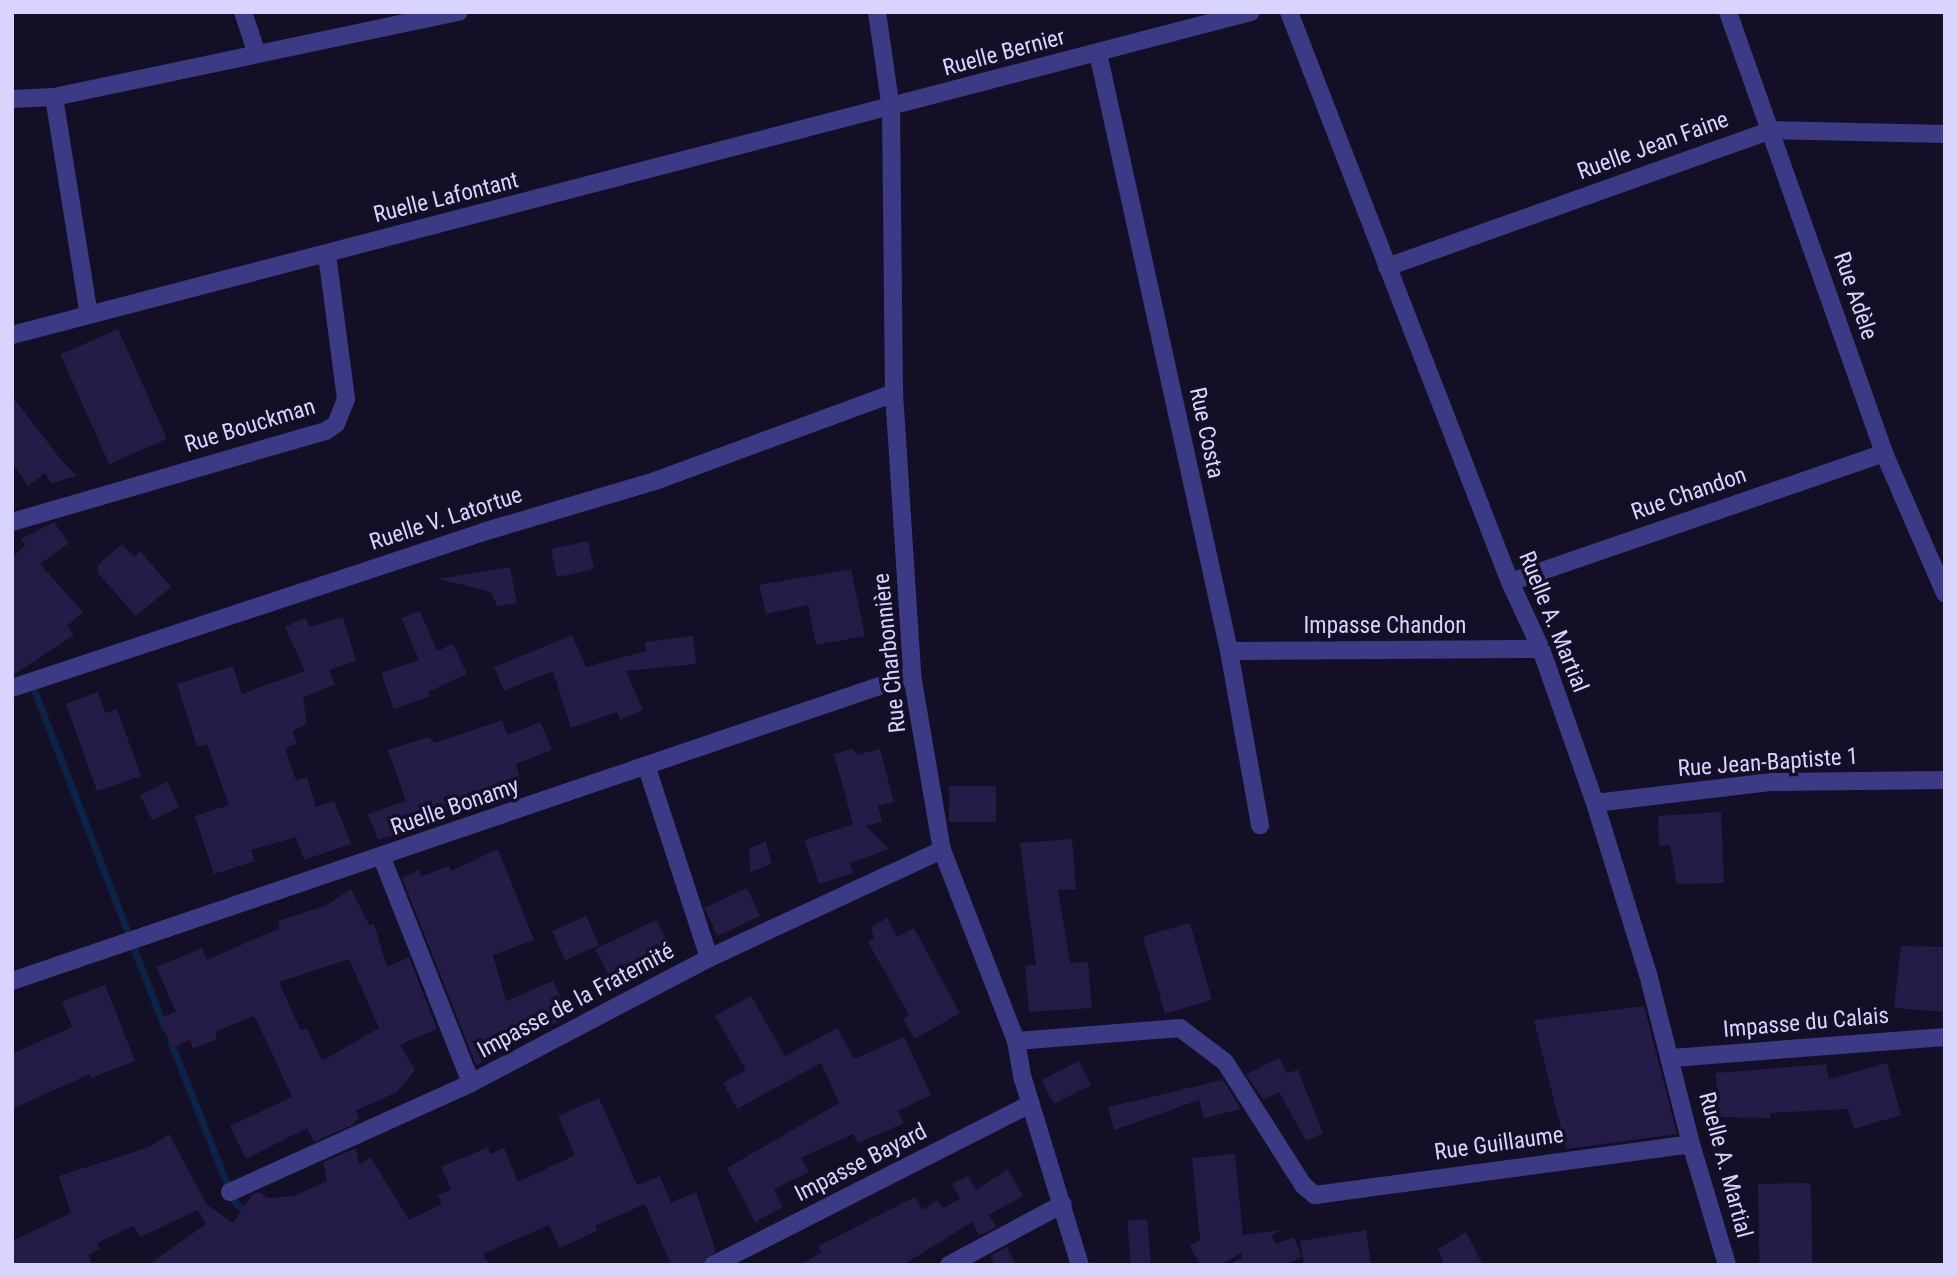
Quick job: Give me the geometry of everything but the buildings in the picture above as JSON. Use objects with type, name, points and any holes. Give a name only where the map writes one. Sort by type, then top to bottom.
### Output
[{"type":"street","points":[[243,12],[257,54]]},
{"type":"street","points":[[367,12],[371,30]]},
{"type":"street","points":[[12,99],[54,97],[459,12]]},
{"type":"street","name":"Rue Charbonnière","points":[[877,12],[891,109],[894,393],[912,675],[943,850],[1016,1041],[1030,1104],[1080,1265]]},
{"type":"street","name":"Ruelle Bernier","points":[[891,109],[1251,12]]},
{"type":"street","name":"Ruelle A. Martial","points":[[1289,12],[1510,582],[1541,649],[1595,803],[1672,1059],[1690,1144],[1727,1265]]},
{"type":"street","name":"Rue Adèle","points":[[1728,12],[1884,453],[1945,593]]},
{"type":"street","name":"Rue Costa","points":[[1098,53],[1229,651],[1260,825]]},
{"type":"street","points":[[54,97],[89,315]]},
{"type":"street","name":"Ruelle Lafontant","points":[[12,335],[891,109]]},
{"type":"street","name":"Ruelle Jean Faine","points":[[1387,267],[1771,130],[1945,134]]},
{"type":"street","name":"Rue Bouckman","points":[[12,522],[326,431],[336,424],[346,399],[327,254]]},
{"type":"street","name":"Ruelle V. Latortue","points":[[12,688],[483,532],[655,481],[894,393]]},
{"type":"street","name":"Rue Chandon","points":[[1510,582],[1884,453]]},
{"type":"street","name":"Impasse Chandon","points":[[1229,651],[1541,649]]},
{"type":"street","name":"Ruelle Bonamy","points":[[12,981],[647,768],[912,675]]},
{"type":"street","points":[[647,768],[709,958]]},
{"type":"street","name":"Rue Jean-Baptiste 1","points":[[1595,803],[1772,782],[1945,780]]},
{"type":"street","name":"Impasse de la Fraternité","points":[[230,1192],[471,1083],[709,958],[943,850]]},
{"type":"street","points":[[382,858],[471,1083]]},
{"type":"street","name":"Rue Guillaume","points":[[1016,1041],[1180,1028],[1225,1062],[1303,1185],[1315,1195],[1690,1144]]},
{"type":"street","name":"Impasse du Calais","points":[[1672,1059],[1945,1037]]},
{"type":"street","name":"Impasse Bayard","points":[[713,1265],[1030,1104]]},
{"type":"street","points":[[949,1265],[1063,1204]]},
{"type":"waterway","points":[[31,682],[164,1027]]},
{"type":"waterway","points":[[170,1041],[230,1192],[237,1205],[249,1212]]}]
